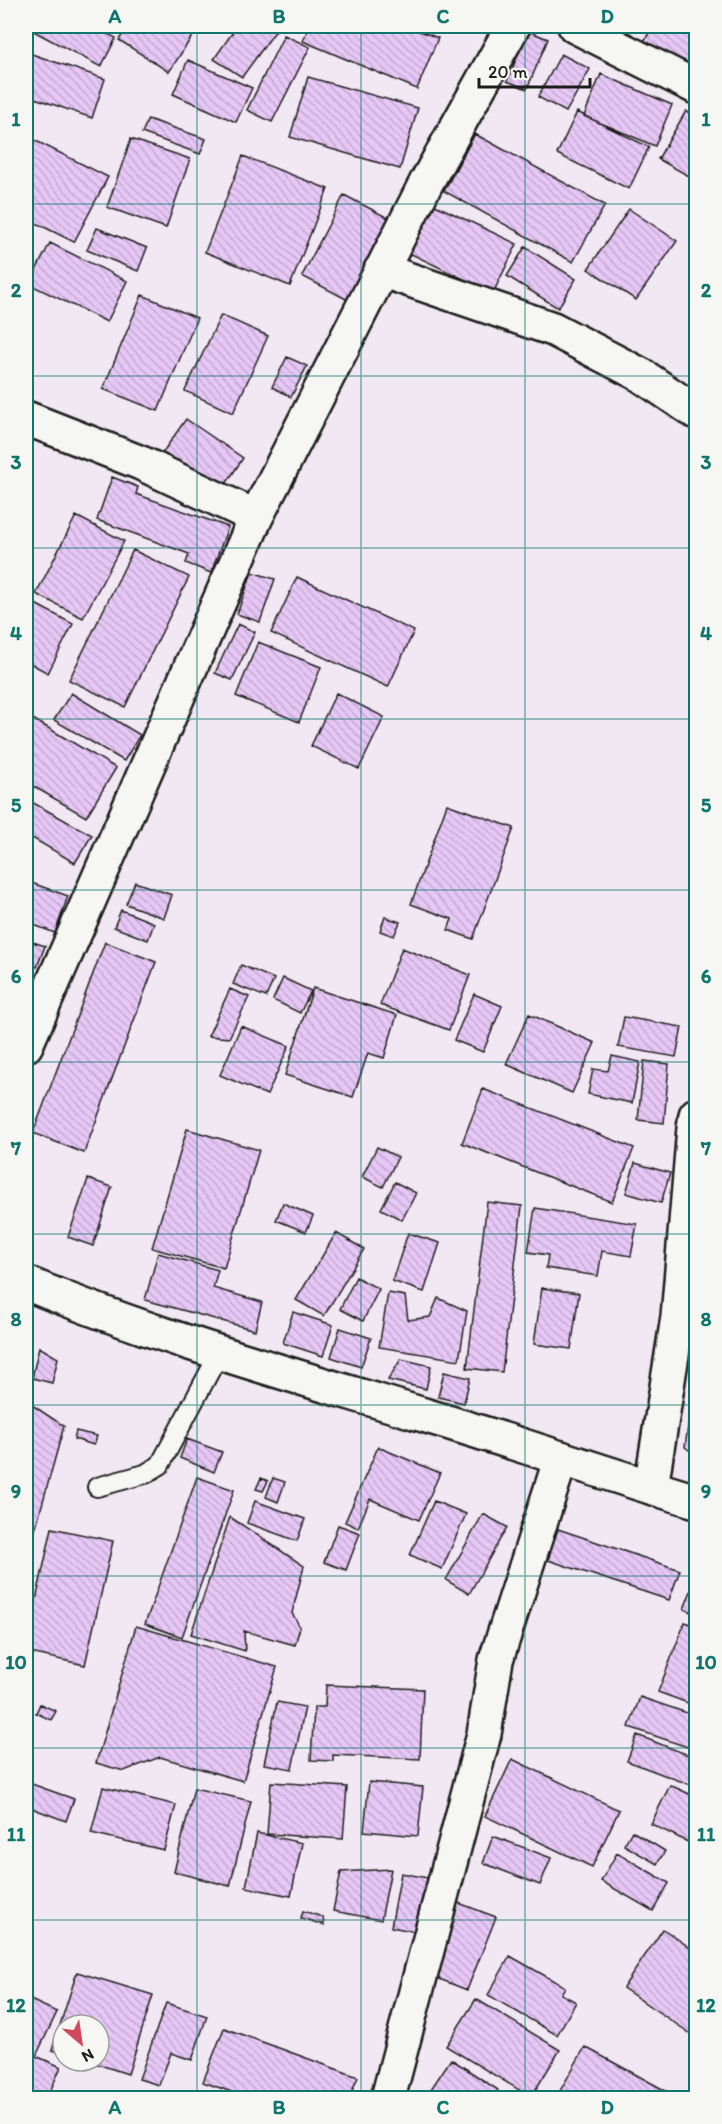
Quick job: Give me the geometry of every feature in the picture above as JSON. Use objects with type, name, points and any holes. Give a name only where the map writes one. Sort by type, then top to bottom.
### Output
[{"type":"street","points":[[575,26],[696,87]]},
{"type":"street","points":[[26,1045],[256,517],[506,28]]},
{"type":"street","points":[[381,270],[553,329],[641,375],[696,412]]},
{"type":"street","points":[[26,418],[141,463],[256,517]]},
{"type":"street","points":[[651,1488],[678,1317],[696,1115]]},
{"type":"street","points":[[26,1283],[56,1296],[220,1352],[696,1501]]},
{"type":"street","points":[[388,2098],[484,1734],[495,1660],[561,1458]]},
{"type":"lane","points":[[97,1487],[145,1474],[160,1465],[220,1352]]},
{"type":"building","points":[[26,26],[92,26],[116,38],[101,67]]},
{"type":"building","points":[[128,26],[199,26],[169,72],[119,40]]},
{"type":"building","points":[[237,26],[279,26],[242,77],[214,59]]},
{"type":"building","points":[[309,26],[407,26],[438,38],[417,89],[303,41]]},
{"type":"building","points":[[653,26],[696,26],[696,71],[643,43]]},
{"type":"building","points":[[528,31],[548,39],[527,89],[507,81]]},
{"type":"building","points":[[284,35],[310,47],[272,122],[247,110]]},
{"type":"building","points":[[26,52],[105,79],[92,118],[26,95]]},
{"type":"building","points":[[561,54],[590,69],[566,112],[538,97]]},
{"type":"building","points":[[188,60],[252,88],[236,122],[173,94]]},
{"type":"building","points":[[601,74],[672,105],[655,146],[584,116]]},
{"type":"building","points":[[308,77],[418,108],[400,169],[290,137]]},
{"type":"building","points":[[686,111],[696,117],[696,180],[658,159]]},
{"type":"building","points":[[577,112],[649,147],[629,189],[557,154]]},
{"type":"building","points":[[148,119],[206,139],[200,154],[142,133]]},
{"type":"building","points":[[475,134],[605,205],[573,262],[444,191]]},
{"type":"building","points":[[32,139],[108,177],[74,242],[26,218],[26,151]]},
{"type":"building","points":[[131,139],[190,159],[166,228],[107,207]]},
{"type":"building","points":[[243,156],[328,189],[290,286],[205,252]]},
{"type":"building","points":[[344,195],[392,220],[348,300],[302,276]]},
{"type":"building","points":[[431,203],[517,244],[493,293],[407,252]]},
{"type":"building","points":[[629,209],[677,241],[636,300],[588,269]]},
{"type":"building","points":[[97,228],[147,248],[138,271],[87,250]]},
{"type":"building","points":[[26,237],[34,241],[26,260]]},
{"type":"building","points":[[50,243],[127,281],[107,322],[29,284]]},
{"type":"building","points":[[525,247],[576,279],[558,308],[507,276]]},
{"type":"building","points":[[142,295],[197,318],[158,411],[103,389]]},
{"type":"building","points":[[221,315],[268,336],[233,413],[185,391]]},
{"type":"building","points":[[287,357],[307,366],[291,397],[272,387]]},
{"type":"building","points":[[186,419],[243,458],[224,487],[156,462]]},
{"type":"building","points":[[112,477],[138,487],[136,494],[228,527],[211,573],[186,563],[189,554],[97,520]]},
{"type":"building","points":[[76,516],[124,541],[83,618],[36,594]]},
{"type":"building","points":[[133,550],[189,577],[125,707],[69,680]]},
{"type":"building","points":[[252,572],[275,579],[260,622],[237,614]]},
{"type":"building","points":[[297,577],[414,631],[388,687],[271,633]]},
{"type":"building","points":[[26,599],[73,624],[48,673],[26,661]]},
{"type":"building","points":[[238,624],[255,632],[232,680],[215,673]]},
{"type":"building","points":[[258,642],[321,667],[299,722],[236,696]]},
{"type":"building","points":[[71,693],[140,735],[124,761],[54,720]]},
{"type":"building","points":[[336,693],[384,717],[359,769],[311,746]]},
{"type":"building","points":[[26,715],[116,768],[86,817],[26,782]]},
{"type":"building","points":[[26,799],[92,835],[75,863],[29,836],[26,844]]},
{"type":"building","points":[[447,804],[514,828],[473,939],[448,930],[452,919],[411,904]]},
{"type":"building","points":[[26,881],[68,896],[55,933],[26,922]]},
{"type":"building","points":[[135,882],[172,895],[164,918],[126,904]]},
{"type":"building","points":[[121,910],[154,923],[148,940],[114,927]]},
{"type":"building","points":[[385,917],[400,922],[394,936],[380,931]]},
{"type":"building","points":[[30,941],[45,946],[37,967],[26,964]]},
{"type":"building","points":[[105,942],[156,962],[84,1153],[33,1133]]},
{"type":"building","points":[[402,948],[470,975],[449,1030],[380,1005]]},
{"type":"building","points":[[241,965],[274,979],[266,997],[233,984]]},
{"type":"building","points":[[283,978],[311,991],[300,1013],[273,1000]]},
{"type":"building","points":[[313,988],[397,1015],[384,1058],[368,1053],[353,1097],[285,1075]]},
{"type":"building","points":[[230,989],[249,997],[229,1038],[208,1036]]},
{"type":"building","points":[[474,994],[502,1006],[483,1052],[454,1040]]},
{"type":"building","points":[[529,1014],[595,1043],[572,1093],[506,1064]]},
{"type":"building","points":[[624,1017],[682,1027],[676,1057],[618,1047]]},
{"type":"building","points":[[241,1026],[289,1046],[267,1095],[220,1075]]},
{"type":"building","points":[[612,1056],[640,1062],[632,1103],[588,1094],[593,1069],[608,1071]]},
{"type":"building","points":[[644,1061],[669,1064],[664,1123],[638,1120]]},
{"type":"building","points":[[483,1089],[634,1148],[612,1202],[462,1143]]},
{"type":"building","points":[[187,1129],[259,1150],[224,1268],[152,1248]]},
{"type":"building","points":[[377,1147],[398,1157],[383,1187],[362,1177]]},
{"type":"building","points":[[635,1163],[670,1173],[661,1203],[626,1193]]},
{"type":"building","points":[[88,1179],[112,1187],[93,1246],[68,1237]]},
{"type":"building","points":[[395,1182],[416,1193],[402,1220],[381,1209]]},
{"type":"building","points":[[487,1202],[522,1206],[502,1372],[467,1368]]},
{"type":"building","points":[[283,1203],[313,1216],[306,1232],[276,1220]]},
{"type":"building","points":[[535,1208],[637,1224],[631,1256],[602,1251],[598,1276],[546,1268],[548,1255],[528,1252]]},
{"type":"building","points":[[336,1233],[364,1249],[324,1316],[296,1300]]},
{"type":"building","points":[[408,1233],[440,1243],[424,1292],[392,1281]]},
{"type":"building","points":[[158,1253],[218,1270],[213,1288],[262,1302],[255,1330],[145,1300]]},
{"type":"building","points":[[356,1277],[379,1289],[363,1321],[340,1309]]},
{"type":"building","points":[[542,1288],[579,1293],[571,1349],[534,1344]]},
{"type":"building","points":[[388,1293],[405,1296],[408,1320],[430,1317],[438,1298],[467,1311],[459,1360],[379,1347]]},
{"type":"building","points":[[293,1312],[333,1325],[323,1356],[283,1343]]},
{"type":"building","points":[[340,1328],[371,1338],[361,1367],[331,1357]]},
{"type":"building","points":[[39,1347],[58,1358],[52,1383],[32,1378]]},
{"type":"building","points":[[401,1359],[431,1366],[426,1389],[388,1380]]},
{"type":"building","points":[[444,1372],[470,1378],[464,1403],[438,1397]]},
{"type":"building","points":[[696,1372],[696,1455],[685,1447]]},
{"type":"building","points":[[32,1405],[64,1426],[30,1548],[26,1547],[26,1427]]},
{"type":"building","points":[[76,1431],[97,1436],[94,1445],[74,1439]]},
{"type":"building","points":[[187,1439],[222,1452],[214,1472],[180,1458]]},
{"type":"building","points":[[378,1447],[440,1473],[419,1520],[370,1499],[358,1528],[345,1522]]},
{"type":"building","points":[[197,1477],[234,1490],[182,1637],[145,1624]]},
{"type":"building","points":[[261,1478],[268,1481],[263,1491],[256,1489]]},
{"type":"building","points":[[273,1478],[285,1482],[278,1502],[266,1497]]},
{"type":"building","points":[[255,1501],[305,1519],[297,1541],[247,1523]]},
{"type":"building","points":[[434,1501],[466,1514],[442,1569],[410,1555]]},
{"type":"building","points":[[483,1514],[507,1527],[469,1594],[446,1580]]},
{"type":"building","points":[[230,1517],[304,1566],[292,1613],[300,1627],[295,1645],[244,1631],[245,1651],[191,1634]]},
{"type":"building","points":[[338,1525],[360,1533],[346,1570],[324,1562]]},
{"type":"building","points":[[52,1528],[113,1541],[85,1665],[26,1652]]},
{"type":"building","points":[[558,1529],[680,1570],[669,1600],[548,1560]]},
{"type":"building","points":[[696,1578],[696,1614],[684,1609]]},
{"type":"building","points":[[685,1622],[696,1626],[696,1706],[658,1692]]},
{"type":"building","points":[[136,1626],[277,1667],[243,1781],[160,1757],[124,1771],[96,1763]]},
{"type":"building","points":[[326,1685],[423,1689],[420,1759],[333,1755],[333,1761],[311,1760],[314,1707],[325,1707]]},
{"type":"building","points":[[640,1697],[696,1716],[696,1750],[629,1727]]},
{"type":"building","points":[[277,1702],[305,1707],[292,1769],[264,1764]]},
{"type":"building","points":[[40,1704],[56,1711],[51,1720],[36,1713]]},
{"type":"building","points":[[637,1735],[696,1758],[696,1787],[627,1761]]},
{"type":"building","points":[[512,1759],[619,1810],[592,1867],[485,1816]]},
{"type":"building","points":[[26,1782],[74,1799],[66,1821],[26,1806]]},
{"type":"building","points":[[271,1782],[347,1787],[343,1839],[267,1834]]},
{"type":"building","points":[[369,1782],[423,1787],[418,1836],[364,1831]]},
{"type":"building","points":[[670,1785],[696,1797],[696,1846],[651,1824]]},
{"type":"building","points":[[103,1787],[176,1805],[164,1850],[91,1833]]},
{"type":"building","points":[[194,1788],[251,1801],[230,1886],[174,1872]]},
{"type":"building","points":[[632,1831],[665,1851],[657,1864],[624,1845]]},
{"type":"building","points":[[257,1833],[302,1843],[291,1896],[246,1887]]},
{"type":"building","points":[[493,1836],[551,1858],[540,1885],[483,1863]]},
{"type":"building","points":[[617,1853],[669,1883],[653,1911],[601,1881]]},
{"type":"building","points":[[391,1869],[381,1920],[333,1911],[341,1872]]},
{"type":"building","points":[[401,1873],[428,1878],[417,1932],[391,1927]]},
{"type":"building","points":[[456,1902],[496,1917],[467,1990],[427,1974]]},
{"type":"building","points":[[303,1911],[323,1917],[324,1925],[301,1918]]},
{"type":"building","points":[[663,1929],[696,1952],[696,2032],[694,2036],[623,1988]]},
{"type":"building","points":[[510,1956],[565,1987],[561,1994],[576,2002],[557,2035],[488,1995]]},
{"type":"building","points":[[77,1972],[153,1995],[128,2074],[111,2068],[111,2013],[64,2013]]},
{"type":"building","points":[[26,1998],[57,2012],[51,2013],[51,2025],[36,2056],[51,2063],[51,2073],[58,2073],[47,2098],[26,2098]]},
{"type":"building","points":[[476,1999],[560,2050],[531,2097],[446,2046]]},
{"type":"building","points":[[166,2003],[207,2016],[192,2060],[171,2053],[159,2085],[139,2079]]},
{"type":"building","points":[[224,2028],[358,2077],[349,2098],[249,2098],[203,2082]]},
{"type":"building","points":[[585,2047],[679,2098],[556,2098]]},
{"type":"building","points":[[451,2059],[498,2090],[493,2098],[425,2098]]}]
